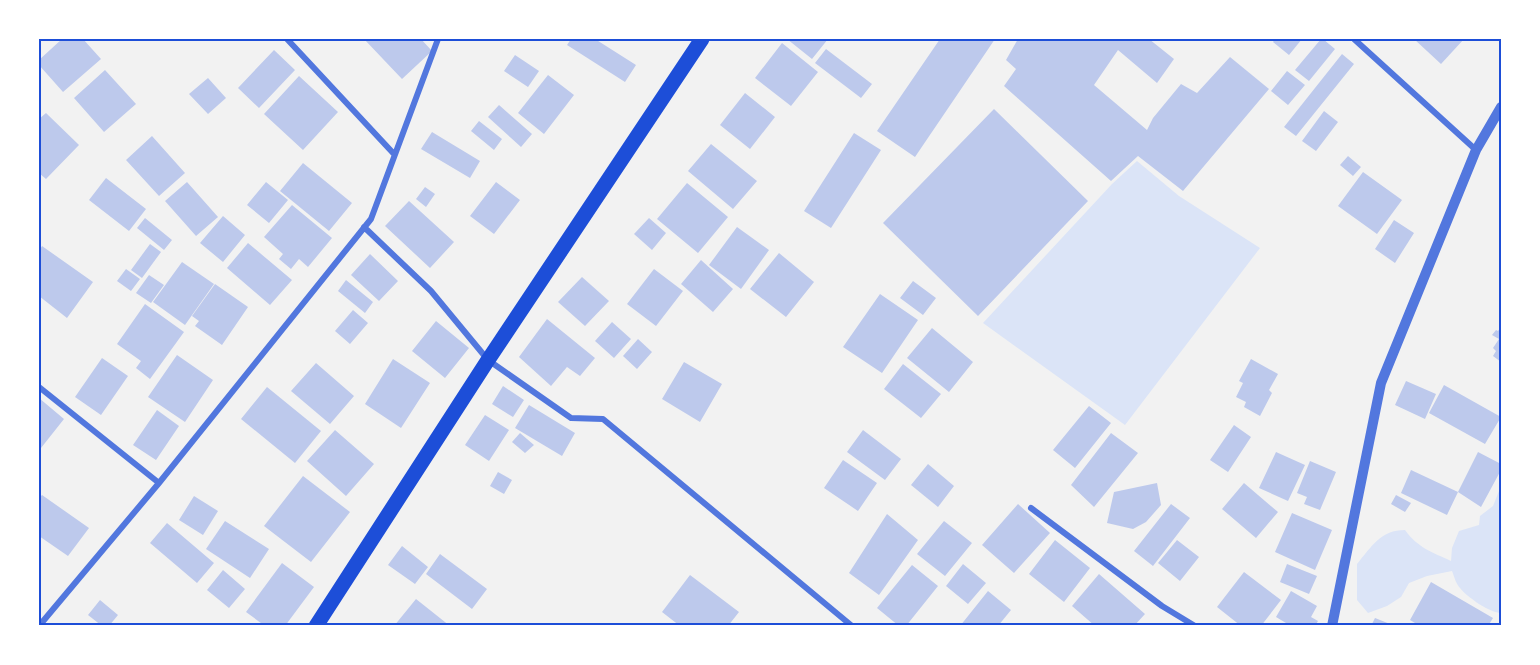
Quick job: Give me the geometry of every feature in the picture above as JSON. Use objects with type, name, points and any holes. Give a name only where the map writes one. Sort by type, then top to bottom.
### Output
[{"type":"main road","points":[[316,626],[488,360],[702,39]]},
{"type":"street","points":[[287,39],[394,154]]},
{"type":"street","points":[[39,626],[159,483],[371,219],[438,39]]},
{"type":"street","points":[[1354,39],[1476,150]]},
{"type":"street","points":[[1332,626],[1381,383],[1476,150],[1501,107]]},
{"type":"street","points":[[364,227],[431,291],[488,360],[571,418],[603,419],[852,626]]},
{"type":"street","points":[[39,387],[159,483]]},
{"type":"street","points":[[1031,508],[1162,606],[1195,626]]},
{"type":"shaded area","points":[[1137,161],[1179,196],[1260,248],[1125,425],[983,323],[1112,184]]},
{"type":"shaded area","points":[[1501,486],[1501,613],[1485,607],[1468,596],[1456,582],[1452,571],[1427,576],[1409,583],[1401,597],[1387,606],[1368,613],[1357,600],[1357,564],[1372,545],[1389,533],[1405,530],[1420,545],[1451,561],[1452,548],[1459,531],[1479,525],[1480,516],[1493,506]]},
{"type":"building","points":[[62,39],[83,39],[101,59],[63,92],[39,65],[39,60]]},
{"type":"building","points":[[364,39],[421,39],[432,51],[402,79]]},
{"type":"building","points":[[571,39],[595,39],[636,65],[625,82],[567,45]]},
{"type":"building","points":[[787,39],[828,39],[812,59]]},
{"type":"building","points":[[940,39],[995,39],[915,157],[877,131]]},
{"type":"building","points":[[1018,39],[1149,39],[1174,59],[1157,83],[1118,50],[1094,85],[1147,130],[1153,118],[1181,84],[1197,93],[1230,57],[1269,89],[1183,191],[1138,156],[1111,181],[1004,86],[1016,69],[1006,60]]},
{"type":"building","points":[[1275,39],[1302,39],[1289,55],[1273,42]]},
{"type":"building","points":[[1321,39],[1335,49],[1309,81],[1295,70]]},
{"type":"building","points":[[1414,39],[1464,39],[1441,64]]},
{"type":"building","points":[[782,43],[818,72],[791,106],[755,78]]},
{"type":"building","points":[[826,49],[872,84],[861,98],[815,63]]},
{"type":"building","points":[[274,50],[295,70],[259,108],[238,88]]},
{"type":"building","points":[[1342,54],[1354,64],[1296,136],[1284,127]]},
{"type":"building","points":[[515,55],[539,71],[528,87],[504,71]]},
{"type":"building","points":[[105,70],[136,104],[104,132],[74,98]]},
{"type":"building","points":[[1287,71],[1305,85],[1288,105],[1271,91]]},
{"type":"building","points":[[548,75],[574,95],[544,134],[518,113]]},
{"type":"building","points":[[299,76],[338,112],[303,150],[264,114]]},
{"type":"building","points":[[208,78],[226,98],[208,114],[189,94]]},
{"type":"building","points":[[745,93],[775,117],[750,149],[720,125]]},
{"type":"building","points":[[499,105],[532,134],[521,147],[488,117]]},
{"type":"building","points":[[994,109],[1088,201],[978,316],[883,223]]},
{"type":"building","points":[[1324,111],[1338,122],[1316,151],[1302,141]]},
{"type":"building","points":[[46,113],[79,145],[46,179],[39,173],[39,119]]},
{"type":"building","points":[[479,121],[502,139],[494,150],[471,131]]},
{"type":"building","points":[[432,132],[480,161],[470,178],[421,149]]},
{"type":"building","points":[[854,133],[881,150],[831,228],[804,211]]},
{"type":"building","points":[[152,136],[185,173],[159,196],[126,160]]},
{"type":"building","points":[[711,144],[757,181],[733,209],[688,171]]},
{"type":"building","points":[[1348,156],[1361,167],[1353,176],[1340,165]]},
{"type":"building","points":[[303,163],[352,203],[329,231],[280,191]]},
{"type":"building","points":[[1363,172],[1402,200],[1377,234],[1338,206]]},
{"type":"building","points":[[106,178],[146,209],[129,231],[89,200]]},
{"type":"building","points":[[187,182],[218,217],[196,236],[165,201]]},
{"type":"building","points":[[266,182],[288,200],[269,223],[247,205]]},
{"type":"building","points":[[496,182],[520,200],[494,234],[470,216]]},
{"type":"building","points":[[687,183],[728,217],[698,253],[657,219]]},
{"type":"building","points":[[425,187],[435,194],[426,207],[416,199]]},
{"type":"building","points":[[409,201],[454,242],[430,268],[385,226]]},
{"type":"building","points":[[292,205],[332,238],[308,267],[299,259],[291,269],[279,259],[283,254],[264,237]]},
{"type":"building","points":[[223,216],[245,235],[223,262],[200,243]]},
{"type":"building","points":[[145,218],[172,240],[164,250],[137,228]]},
{"type":"building","points":[[649,218],[666,233],[652,250],[634,234]]},
{"type":"building","points":[[1394,220],[1414,233],[1395,263],[1375,249]]},
{"type":"building","points":[[737,227],[769,250],[741,289],[709,265]]},
{"type":"building","points":[[248,243],[292,280],[270,305],[227,268]]},
{"type":"building","points":[[150,244],[161,252],[142,278],[131,270]]},
{"type":"building","points":[[42,246],[93,282],[67,318],[39,296],[39,251]]},
{"type":"building","points":[[779,253],[814,282],[786,317],[750,289]]},
{"type":"building","points":[[370,254],[398,281],[379,301],[351,275]]},
{"type":"building","points":[[701,260],[733,289],[713,312],[681,284]]},
{"type":"building","points":[[182,262],[214,284],[185,325],[153,302]]},
{"type":"building","points":[[126,269],[140,279],[131,291],[117,281]]},
{"type":"building","points":[[654,269],[683,291],[656,326],[627,304]]},
{"type":"building","points":[[149,275],[164,285],[151,303],[136,293]]},
{"type":"building","points":[[582,277],[609,301],[585,326],[558,302]]},
{"type":"building","points":[[346,280],[373,302],[365,313],[338,291]]},
{"type":"building","points":[[913,281],[936,298],[923,315],[900,298]]},
{"type":"building","points":[[215,284],[248,307],[222,345],[195,326],[199,321],[192,316]]},
{"type":"building","points":[[880,294],[918,320],[882,373],[843,347]]},
{"type":"building","points":[[145,304],[184,332],[150,379],[136,368],[141,361],[117,344]]},
{"type":"building","points":[[353,310],[368,323],[350,344],[335,331]]},
{"type":"building","points":[[547,319],[595,358],[580,376],[567,367],[551,386],[519,357]]},
{"type":"building","points":[[436,321],[469,348],[445,378],[412,351]]},
{"type":"building","points":[[612,322],[631,339],[614,358],[595,341]]},
{"type":"building","points":[[1501,327],[1501,362],[1493,356],[1496,351],[1493,348],[1499,339],[1492,335]]},
{"type":"building","points":[[932,328],[973,362],[949,392],[907,358]]},
{"type":"building","points":[[638,339],[652,352],[637,369],[623,356]]},
{"type":"building","points":[[177,355],[213,380],[185,422],[148,397]]},
{"type":"building","points":[[102,358],[128,376],[101,415],[75,397]]},
{"type":"building","points":[[393,359],[430,383],[401,428],[365,404]]},
{"type":"building","points":[[1251,359],[1278,374],[1269,390],[1272,393],[1260,416],[1244,407],[1246,402],[1236,397],[1243,383],[1239,381]]},
{"type":"building","points":[[684,362],[722,384],[700,422],[662,399]]},
{"type":"building","points":[[316,363],[354,396],[330,424],[291,391]]},
{"type":"building","points":[[903,364],[941,394],[921,418],[884,389]]},
{"type":"building","points":[[1406,381],[1436,394],[1425,419],[1395,405]]},
{"type":"building","points":[[1444,385],[1501,417],[1485,444],[1429,413]]},
{"type":"building","points":[[503,386],[524,400],[513,417],[492,404]]},
{"type":"building","points":[[267,387],[321,431],[295,463],[241,419]]},
{"type":"building","points":[[39,398],[64,419],[41,448],[39,446]]},
{"type":"building","points":[[529,405],[575,433],[562,456],[515,428]]},
{"type":"building","points":[[1089,406],[1111,423],[1075,468],[1053,450]]},
{"type":"building","points":[[157,410],[179,426],[156,460],[133,445]]},
{"type":"building","points":[[485,415],[509,430],[489,461],[465,445]]},
{"type":"building","points":[[1234,425],[1251,437],[1228,472],[1210,460]]},
{"type":"building","points":[[335,430],[374,464],[346,496],[307,461]]},
{"type":"building","points":[[863,430],[901,459],[885,480],[847,452]]},
{"type":"building","points":[[520,433],[534,445],[525,453],[512,442]]},
{"type":"building","points":[[1111,433],[1138,453],[1094,507],[1071,485]]},
{"type":"building","points":[[1276,452],[1305,465],[1288,501],[1259,488]]},
{"type":"building","points":[[1478,452],[1501,464],[1501,470],[1481,507],[1458,492]]},
{"type":"building","points":[[843,460],[877,483],[858,511],[824,488]]},
{"type":"building","points":[[1310,461],[1336,472],[1320,510],[1304,504],[1307,497],[1297,493]]},
{"type":"building","points":[[928,464],[954,486],[938,507],[911,485]]},
{"type":"building","points":[[1411,470],[1458,492],[1447,515],[1401,493]]},
{"type":"building","points":[[498,472],[512,480],[504,494],[490,486]]},
{"type":"building","points":[[303,476],[350,512],[311,562],[264,526]]},
{"type":"building","points":[[1157,483],[1161,505],[1146,522],[1133,529],[1107,523],[1114,492]]},
{"type":"building","points":[[1244,483],[1278,512],[1256,538],[1222,509]]},
{"type":"building","points":[[42,495],[89,528],[68,556],[39,536],[39,498]]},
{"type":"building","points":[[1396,495],[1411,503],[1405,512],[1391,504]]},
{"type":"building","points":[[194,496],[218,511],[203,535],[179,520]]},
{"type":"building","points":[[1018,504],[1050,533],[1014,573],[982,545]]},
{"type":"building","points":[[1171,504],[1190,518],[1153,566],[1134,551]]},
{"type":"building","points":[[1292,513],[1332,530],[1315,570],[1275,552]]},
{"type":"building","points":[[887,514],[918,540],[879,595],[849,573]]},
{"type":"building","points":[[225,521],[269,549],[250,578],[206,549]]},
{"type":"building","points":[[944,521],[972,543],[945,576],[917,554]]},
{"type":"building","points":[[167,523],[214,563],[197,583],[150,543]]},
{"type":"building","points":[[1055,540],[1090,568],[1064,602],[1029,574]]},
{"type":"building","points":[[1177,540],[1199,557],[1180,581],[1158,563]]},
{"type":"building","points":[[402,546],[428,567],[415,584],[388,565]]},
{"type":"building","points":[[440,554],[487,589],[472,609],[426,574]]},
{"type":"building","points":[[282,563],[314,587],[285,626],[265,626],[246,612]]},
{"type":"building","points":[[963,564],[986,583],[968,604],[946,586]]},
{"type":"building","points":[[1287,564],[1317,576],[1309,594],[1280,582]]},
{"type":"building","points":[[912,565],[938,586],[906,626],[899,626],[877,608]]},
{"type":"building","points":[[223,570],[245,589],[229,608],[207,590]]},
{"type":"building","points":[[1244,572],[1281,600],[1261,626],[1241,626],[1217,607]]},
{"type":"building","points":[[1099,574],[1145,614],[1134,626],[1095,626],[1072,606]]},
{"type":"building","points":[[690,575],[739,612],[728,626],[680,626],[662,612]]},
{"type":"building","points":[[1431,582],[1493,618],[1488,626],[1420,626],[1410,620]]},
{"type":"building","points":[[988,591],[1011,610],[998,626],[960,626]]},
{"type":"building","points":[[1291,591],[1317,606],[1311,617],[1318,621],[1315,626],[1291,626],[1276,617]]},
{"type":"building","points":[[416,599],[450,626],[394,626]]},
{"type":"building","points":[[100,600],[118,615],[109,626],[102,626],[88,615]]},
{"type":"building","points":[[1375,618],[1395,626],[1371,626]]}]
